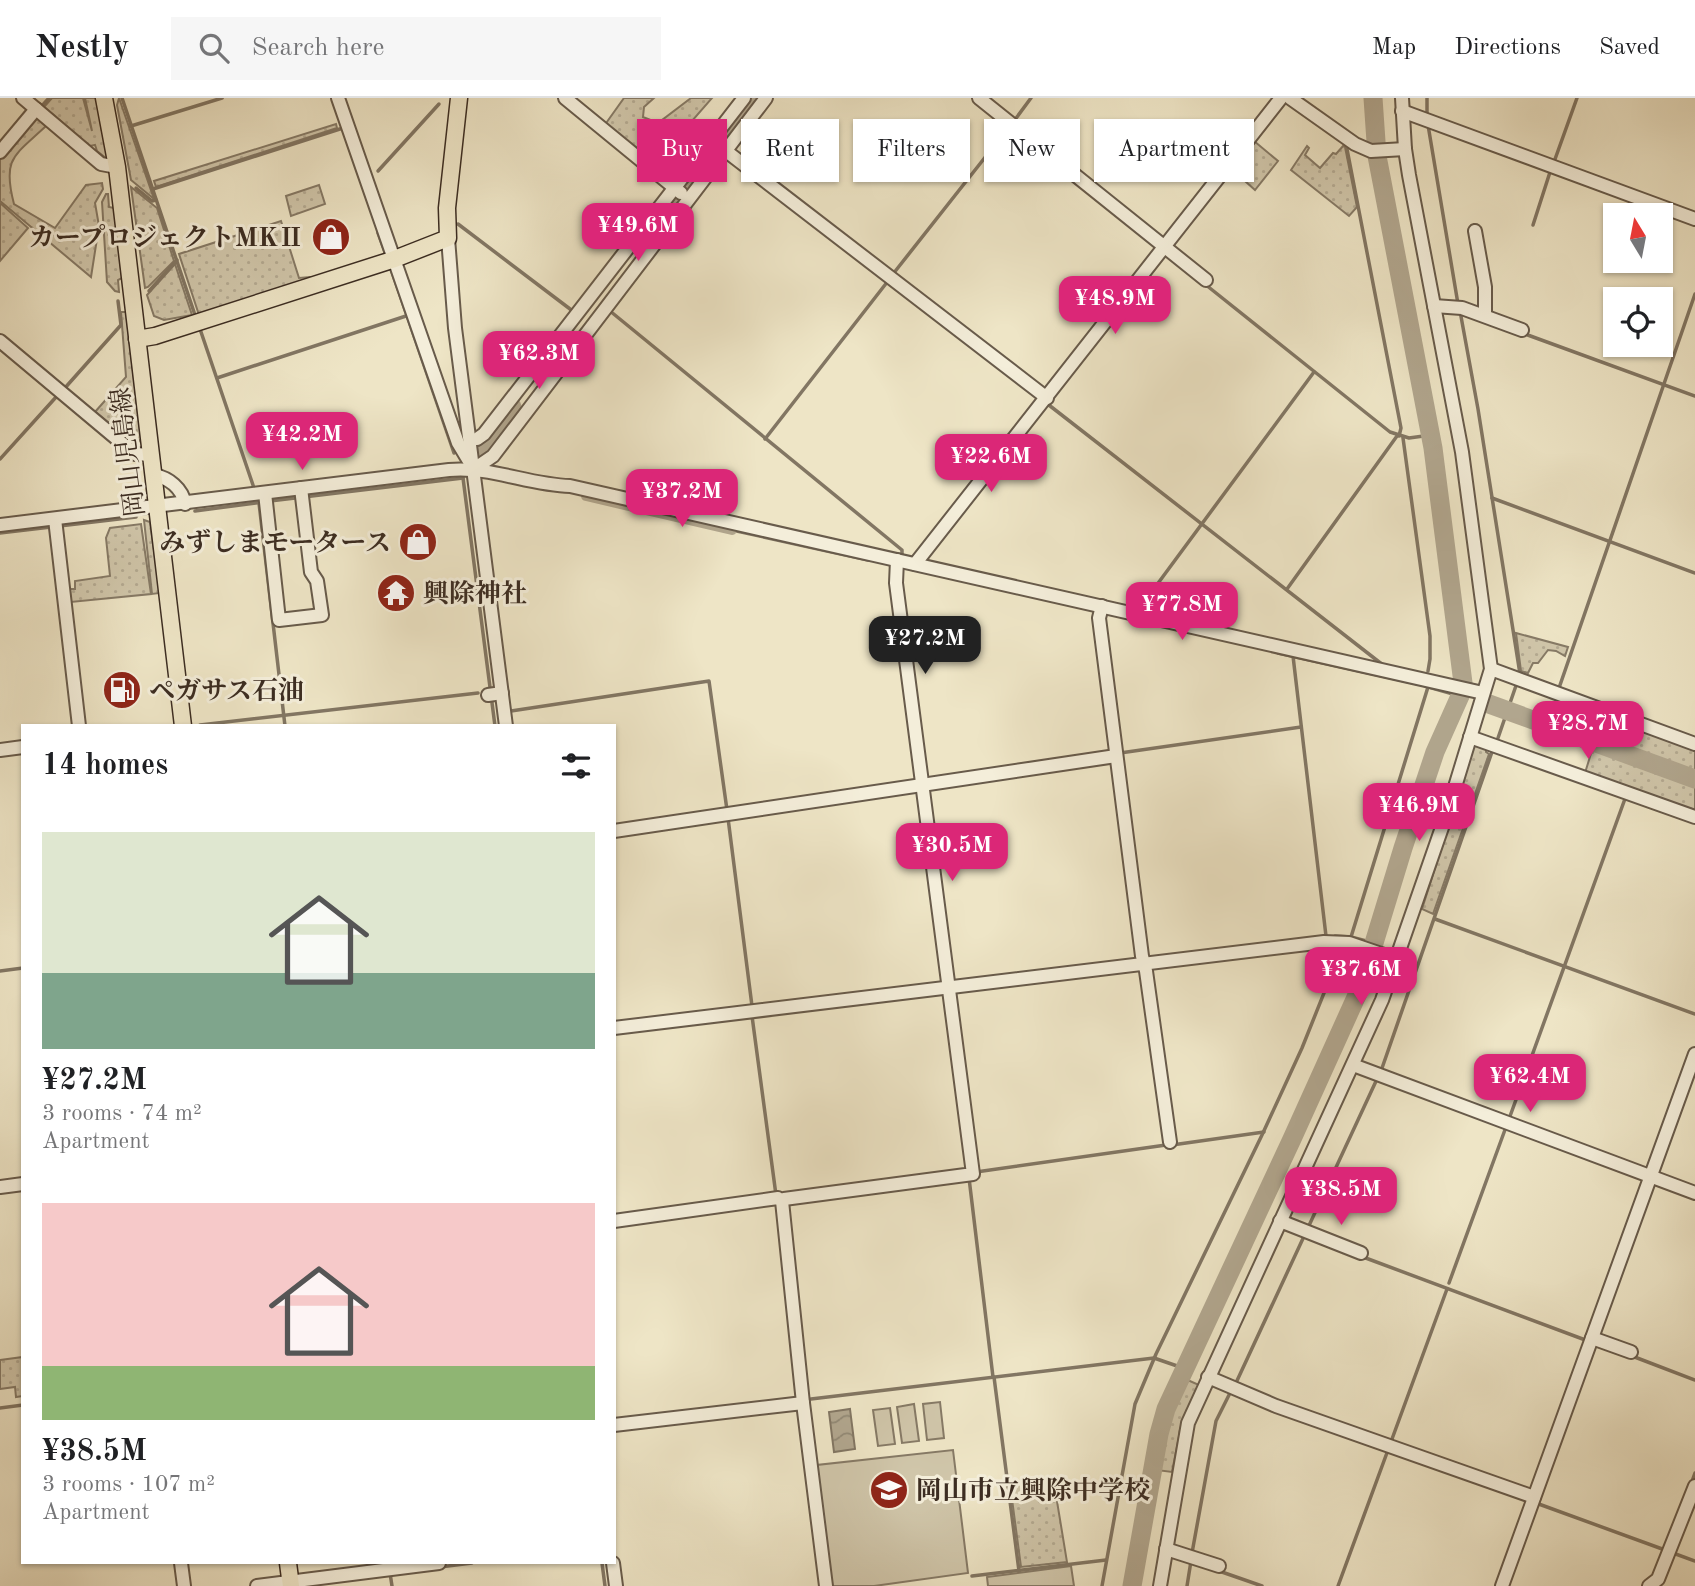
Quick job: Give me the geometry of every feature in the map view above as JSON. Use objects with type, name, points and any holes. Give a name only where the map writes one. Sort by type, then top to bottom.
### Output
[{"type":"main road","name":"岡山児島線","points":[[104,98],[117,167],[183,724]]},
{"type":"main road","points":[[137,339],[390,260],[448,238],[449,184],[459,98]]},
{"type":"main road","points":[[288,1564],[291,1584]]},
{"type":"street","points":[[23,98],[101,164],[117,167]]},
{"type":"street","points":[[338,98],[390,260],[458,443],[474,469]]},
{"type":"street","points":[[565,98],[678,193]]},
{"type":"street","points":[[477,439],[484,435],[577,314],[743,110],[766,98]]},
{"type":"street","points":[[979,98],[1206,280]]},
{"type":"street","points":[[915,564],[1281,98]]},
{"type":"street","points":[[1290,98],[1355,144],[1376,151],[1405,149]]},
{"type":"street","points":[[1160,1586],[1184,1437],[1195,1405],[1382,1000],[1447,813],[1470,737],[1480,692],[1491,668],[1462,452],[1405,149],[1402,104],[1695,219]]},
{"type":"street","points":[[0,152],[36,109]]},
{"type":"street","points":[[727,149],[743,110]]},
{"type":"street","points":[[727,152],[891,277],[1045,400]]},
{"type":"street","points":[[474,469],[493,456],[678,193],[691,182]]},
{"type":"street","points":[[1475,231],[1485,287],[1485,315]]},
{"type":"street","points":[[448,238],[456,328],[474,469],[495,694],[505,724]]},
{"type":"street","points":[[1434,306],[1458,308],[1485,315],[1522,330]]},
{"type":"street","points":[[0,341],[135,454],[151,455]]},
{"type":"street","points":[[0,525],[55,524],[158,506],[302,494],[449,470],[474,469],[555,486],[570,486],[896,564],[915,564],[1101,611],[1480,692]]},
{"type":"street","points":[[154,475],[173,483],[183,496],[185,504]]},
{"type":"street","points":[[265,498],[279,620],[321,615],[317,581],[311,572],[302,494]]},
{"type":"street","points":[[55,524],[79,724]]},
{"type":"street","points":[[782,1201],[973,1174],[896,564]]},
{"type":"street","points":[[1101,611],[1143,963],[1170,1142]]},
{"type":"street","points":[[1491,668],[1695,744]]},
{"type":"street","points":[[1470,737],[1695,817]]},
{"type":"street","points":[[0,750],[21,747]]},
{"type":"street","points":[[616,831],[1116,754]]},
{"type":"street","points":[[616,1028],[1324,942],[1349,943],[1396,959]]},
{"type":"street","points":[[1502,1586],[1695,1055]]},
{"type":"street","points":[[1353,1065],[1695,1193]]},
{"type":"street","points":[[0,1187],[21,1184]]},
{"type":"street","points":[[616,1221],[778,1198],[782,1201]]},
{"type":"street","points":[[782,1201],[803,1404],[826,1586]]},
{"type":"street","points":[[1280,1222],[1361,1253]]},
{"type":"street","points":[[1592,1338],[1631,1352]]},
{"type":"street","points":[[1208,1377],[1534,1497]]},
{"type":"street","points":[[616,1425],[803,1404]]},
{"type":"street","points":[[1649,1586],[1658,1579],[1695,1486]]},
{"type":"street","points":[[1166,1549],[1219,1566]]},
{"type":"street","points":[[181,1564],[184,1586]]},
{"type":"street","points":[[257,1586],[291,1584],[432,1564]]},
{"type":"street","points":[[613,1564],[616,1586]]},
{"type":"shaded area","points":[[52,98],[83,98],[92,131],[85,98],[97,98],[109,157],[107,159],[97,151],[95,145],[90,146],[44,107]]},
{"type":"shaded area","points":[[119,98],[154,199],[131,180],[117,105]]},
{"type":"shaded area","points":[[624,98],[654,98],[644,107],[643,117],[648,119],[637,119],[637,154],[604,126]]},
{"type":"shaded area","points":[[691,98],[712,98],[694,119],[663,119]]},
{"type":"shaded area","points":[[36,116],[46,126],[19,152],[10,167],[14,204],[55,228],[86,185],[102,183],[103,189],[95,203],[99,226],[91,277],[0,201],[0,158]]},
{"type":"shaded area","points":[[336,124],[337,128],[156,187],[154,181]]},
{"type":"shaded area","points":[[1254,141],[1278,161],[1255,190],[1246,182],[1254,182]]},
{"type":"shaded area","points":[[1307,146],[1309,148],[1305,155],[1320,168],[1333,153],[1336,154],[1345,147],[1357,207],[1349,216],[1291,170]]},
{"type":"shaded area","points":[[319,185],[325,204],[291,216],[286,196]]},
{"type":"shaded area","points":[[131,187],[157,208],[174,261],[145,288]]},
{"type":"shaded area","points":[[106,194],[109,207],[114,208],[122,278],[118,280],[119,292],[107,282],[102,202]]},
{"type":"shaded area","points":[[0,203],[28,228],[0,261]]},
{"type":"shaded area","points":[[281,221],[299,278],[311,279],[199,315],[179,254]]},
{"type":"shaded area","points":[[175,264],[192,315],[164,320],[154,316],[147,295]]},
{"type":"shaded area","points":[[121,312],[126,312],[141,439],[136,445],[95,412],[126,377]]},
{"type":"shaded area","points":[[144,520],[150,522],[160,593],[152,594]]},
{"type":"shaded area","points":[[141,524],[151,594],[71,602],[69,589],[75,589],[75,581],[110,576],[106,538],[110,528]]},
{"type":"shaded area","points":[[1516,633],[1568,647],[1565,656],[1548,650],[1538,663],[1533,663],[1528,673],[1521,671]]},
{"type":"shaded area","points":[[1605,715],[1695,749],[1695,774],[1598,737]]},
{"type":"shaded area","points":[[1475,743],[1486,748],[1489,754],[1433,914],[1422,909]]},
{"type":"shaded area","points":[[1593,747],[1695,784],[1695,814],[1585,773]]},
{"type":"shaded area","points":[[21,1357],[21,1396],[16,1397],[15,1387],[0,1389],[0,1360]]},
{"type":"shaded area","points":[[1183,1378],[1199,1385],[1181,1426],[1172,1472],[1156,1470],[1164,1429]]},
{"type":"shaded area","points":[[940,1402],[944,1438],[927,1440],[923,1404]]},
{"type":"shaded area","points":[[914,1404],[919,1441],[902,1443],[897,1407]]},
{"type":"shaded area","points":[[890,1408],[895,1444],[878,1446],[873,1410]]},
{"type":"shaded area","name":"岡山市立興除中学校","points":[[953,1450],[968,1573],[874,1586],[832,1586],[817,1465]]},
{"type":"shaded area","points":[[1053,1477],[1067,1562],[1021,1567],[1010,1484]]},
{"type":"shaded area","points":[[1071,1566],[1074,1586],[988,1586],[987,1577]]},
{"type":"water","points":[[850,1409],[855,1449],[834,1452],[829,1412]]},
{"type":"waterway","points":[[40,108],[49,98]]},
{"type":"waterway","points":[[122,98],[195,315]]},
{"type":"waterway","points":[[131,126],[222,98]]},
{"type":"waterway","points":[[644,237],[752,98]]},
{"type":"waterway","points":[[1015,119],[1031,98]]},
{"type":"waterway","points":[[1132,1586],[1159,1434],[1166,1409],[1367,973],[1403,848],[1435,752],[1460,696],[1463,683],[1433,448],[1377,156],[1373,98]]},
{"type":"waterway","points":[[1427,98],[1427,115]]},
{"type":"waterway","points":[[1554,162],[1577,98]]},
{"type":"waterway","points":[[378,171],[439,104]]},
{"type":"waterway","points":[[1428,125],[1458,304]]},
{"type":"waterway","points":[[153,189],[343,128]]},
{"type":"waterway","points":[[1347,149],[1401,428],[1399,436]]},
{"type":"waterway","points":[[893,274],[984,159]]},
{"type":"waterway","points":[[1533,225],[1551,169]]},
{"type":"waterway","points":[[136,188],[152,201],[156,200]]},
{"type":"waterway","points":[[458,224],[574,312]]},
{"type":"waterway","points":[[378,233],[386,255]]},
{"type":"waterway","points":[[149,291],[177,260]]},
{"type":"waterway","points":[[390,266],[454,453]]},
{"type":"waterway","points":[[765,439],[888,281]]},
{"type":"waterway","points":[[1206,285],[1390,432],[1409,438],[1431,435]]},
{"type":"waterway","points":[[1559,688],[1695,294]]},
{"type":"waterway","points":[[64,389],[121,325],[118,301]]},
{"type":"waterway","points":[[610,311],[902,550],[902,555]]},
{"type":"waterway","points":[[1460,311],[1520,674],[1498,738]]},
{"type":"waterway","points":[[217,378],[406,316]]},
{"type":"waterway","points":[[200,329],[254,488]]},
{"type":"waterway","points":[[1525,334],[1695,396]]},
{"type":"waterway","points":[[1139,609],[1314,372]]},
{"type":"waterway","points":[[0,459],[57,396]]},
{"type":"waterway","points":[[1045,402],[1383,665]]},
{"type":"waterway","points":[[477,449],[489,438],[512,407]]},
{"type":"waterway","points":[[1287,589],[1397,436]]},
{"type":"waterway","points":[[1403,438],[1430,636],[1428,671]]},
{"type":"waterway","points":[[463,478],[495,724]]},
{"type":"waterway","points":[[270,501],[463,478]]},
{"type":"waterway","points":[[586,496],[732,530]]},
{"type":"waterway","points":[[1492,498],[1695,573]]},
{"type":"waterway","points":[[195,511],[263,502]]},
{"type":"waterway","points":[[259,503],[285,724]]},
{"type":"waterway","points":[[0,533],[136,517]]},
{"type":"waterway","points":[[732,530],[868,560]]},
{"type":"waterway","points":[[1278,653],[1418,684]]},
{"type":"waterway","points":[[1293,656],[1326,936]]},
{"type":"waterway","points":[[511,711],[709,681],[727,810]]},
{"type":"waterway","points":[[1425,686],[1460,696]]},
{"type":"waterway","points":[[1351,937],[1428,687]]},
{"type":"waterway","points":[[209,724],[478,693]]},
{"type":"waterway","points":[[1489,704],[1695,779]]},
{"type":"waterway","points":[[1120,753],[1301,727]]},
{"type":"waterway","points":[[1381,1071],[1493,749]]},
{"type":"waterway","points":[[1509,1119],[1626,796]]},
{"type":"waterway","points":[[728,818],[752,1006]]},
{"type":"waterway","points":[[1435,919],[1695,1014]]},
{"type":"waterway","points":[[1335,936],[1374,943]]},
{"type":"waterway","points":[[1102,1586],[1135,1404],[1156,1354],[1302,1048],[1342,948]]},
{"type":"waterway","points":[[0,971],[21,968]]},
{"type":"waterway","points":[[752,1016],[776,1195]]},
{"type":"waterway","points":[[1235,1385],[1377,1079]]},
{"type":"waterway","points":[[1449,1283],[1506,1127]]},
{"type":"waterway","points":[[1172,1145],[1264,1132]]},
{"type":"waterway","points":[[976,1172],[1166,1144]]},
{"type":"waterway","points":[[969,1178],[993,1377]]},
{"type":"waterway","points":[[1363,1257],[1588,1341]]},
{"type":"waterway","points":[[1392,1439],[1447,1289]]},
{"type":"waterway","points":[[1632,1356],[1695,1380]]},
{"type":"waterway","points":[[811,1399],[1154,1358],[1183,1368]]},
{"type":"waterway","points":[[994,1377],[1019,1571]]},
{"type":"waterway","points":[[1192,1553],[1216,1421],[1231,1391]]},
{"type":"waterway","points":[[0,1408],[21,1405]]},
{"type":"waterway","points":[[1338,1586],[1388,1450]]},
{"type":"waterway","points":[[1691,1484],[1695,1473]]},
{"type":"waterway","points":[[1536,1503],[1665,1550]]},
{"type":"waterway","points":[[1673,1553],[1695,1561]]},
{"type":"waterway","points":[[972,1576],[1106,1560]]},
{"type":"waterway","points":[[1187,1586],[1191,1561]]},
{"type":"waterway","points":[[440,1567],[464,1564]]},
{"type":"waterway","points":[[602,1564],[605,1586]]},
{"type":"waterway","points":[[1219,1571],[1262,1586]]},
{"type":"waterway","points":[[390,1573],[392,1586]]},
{"type":"place","name":"カープロジェクトMKⅡ","points":[[331,237]]},
{"type":"place","name":"みずしまモータース","points":[[418,542]]},
{"type":"place","name":"興除神社","points":[[396,593]]},
{"type":"place","name":"ペガサス石油","points":[[122,690]]},
{"type":"place","name":"岡山市立興除中学校","points":[[889,1490]]}]
